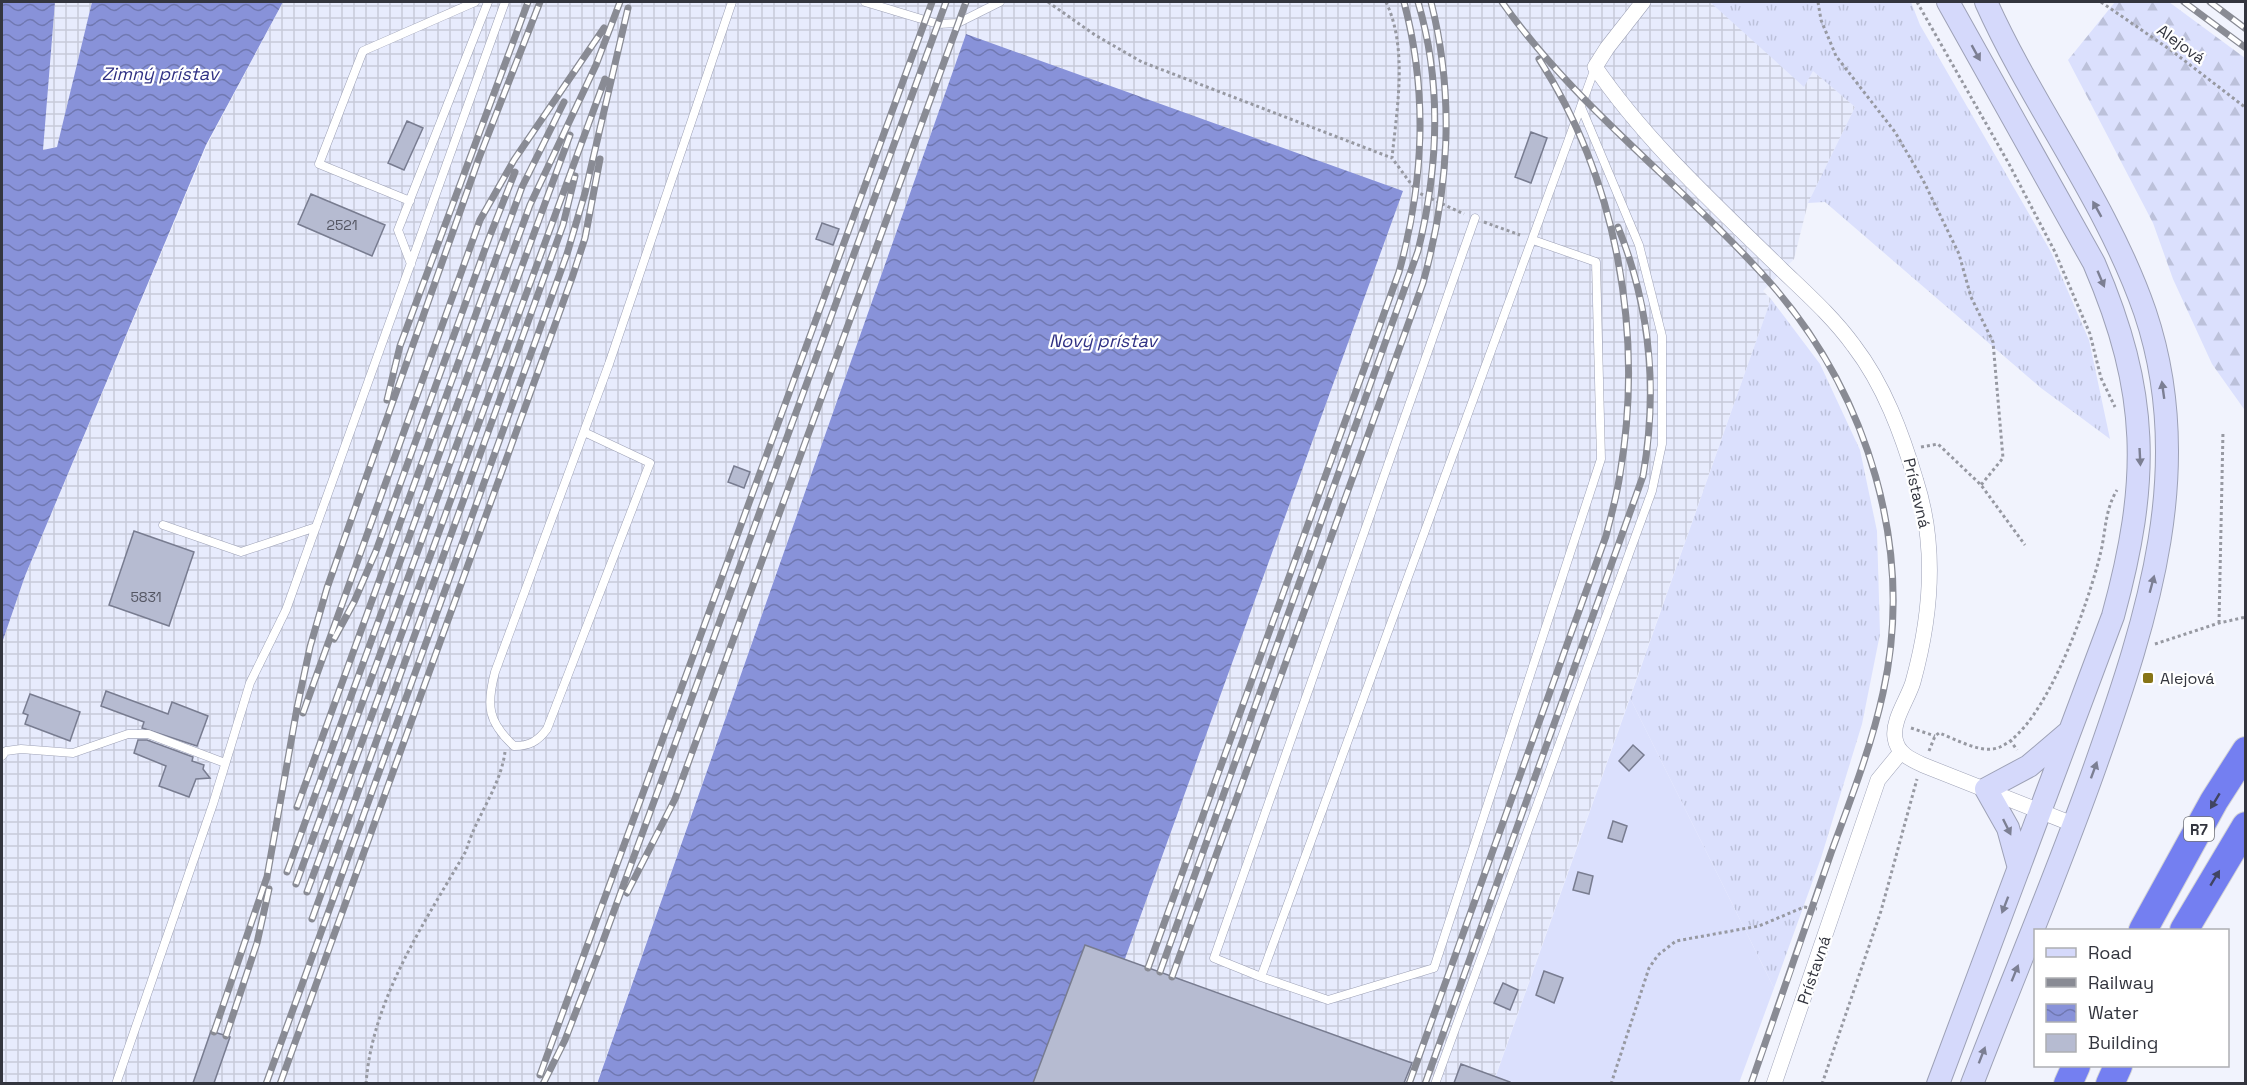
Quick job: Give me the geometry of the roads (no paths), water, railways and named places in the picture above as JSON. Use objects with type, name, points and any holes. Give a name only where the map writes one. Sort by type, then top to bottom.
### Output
[{"type":"highway","name":"R7","points":[[2144,929],[2214,801],[2246,751]]},
{"type":"highway","name":"R7","points":[[2185,929],[2246,826]]},
{"type":"highway","points":[[2068,1083],[2075,1067]]},
{"type":"highway","points":[[2110,1083],[2117,1067]]},
{"type":"main road","points":[[1938,1083],[2042,812],[2113,616],[2133,539],[2141,468],[2134,389],[2117,319],[2094,263],[1948,2]]},
{"type":"main road","points":[[1972,1083],[2075,825],[2135,648],[2154,576],[2166,509],[2168,431],[2160,370],[2144,311],[2119,250],[2007,50],[1986,2]]},
{"type":"main road","points":[[2019,868],[2008,828],[1986,789],[2029,766],[2070,731]]},
{"type":"street","points":[[1595,67],[1643,2]]},
{"type":"street","name":"Prístavná","points":[[1595,67],[1629,116],[1835,322],[1871,372],[1907,449],[1923,512],[1929,566],[1929,596],[1925,635],[1912,685],[1898,722],[1895,739],[1901,752],[1885,768],[1878,780],[1774,1083]]},
{"type":"street","points":[[1901,752],[1923,765],[2075,825]]},
{"type":"lane","points":[[410,201],[319,164],[363,51],[475,2]]},
{"type":"lane","points":[[411,264],[398,230],[488,2]]},
{"type":"lane","points":[[116,1083],[225,763],[249,683],[286,610],[505,2]]},
{"type":"lane","points":[[584,432],[650,463],[547,729],[540,740],[525,746],[514,746],[498,730],[491,714],[492,682],[584,432],[732,2]]},
{"type":"lane","points":[[865,2],[938,24],[958,23],[1000,2]]},
{"type":"lane","points":[[1261,977],[1595,67]]},
{"type":"lane","points":[[1435,1083],[1652,491],[1662,444],[1662,336],[1639,245],[1581,107]]},
{"type":"lane","points":[[1475,218],[1214,958],[1328,1000],[1434,968],[1601,459],[1596,262],[1533,240]]},
{"type":"lane","points":[[163,525],[241,552],[316,527]]},
{"type":"lane","points":[[2,756],[6,751],[21,749],[73,753],[128,734],[148,734],[225,763]]},
{"type":"water","name":"Zimný prístav","points":[[2,2],[55,2],[43,150],[57,147],[92,2],[283,2],[206,145],[25,576],[2,643]]},
{"type":"water","name":"Nový prístav","points":[[966,34],[1403,191],[1080,1083],[597,1084]]},
{"type":"railway","points":[[387,400],[400,346],[528,2]]},
{"type":"railway","points":[[214,1032],[267,877],[297,708],[310,647],[327,588],[479,158],[540,2]]},
{"type":"railway","points":[[287,872],[530,205],[596,65],[620,2]]},
{"type":"railway","points":[[540,1075],[932,2]]},
{"type":"railway","points":[[543,1084],[565,1040],[599,952],[946,2]]},
{"type":"railway","points":[[627,893],[675,799],[966,2]]},
{"type":"railway","points":[[1148,968],[1399,272],[1414,204],[1420,137],[1417,70],[1404,2]]},
{"type":"railway","points":[[1160,972],[1418,251],[1430,189],[1434,127],[1431,64],[1418,2]]},
{"type":"railway","points":[[1172,977],[1423,283],[1439,213],[1446,143],[1444,73],[1431,2]]},
{"type":"railway","points":[[1502,2],[1564,78],[1705,215],[1773,286],[1806,329],[1835,376],[1858,425],[1876,477],[1887,530],[1893,584],[1891,639],[1883,693],[1860,774],[1751,1084]]},
{"type":"railway","points":[[2184,2],[2246,48]]},
{"type":"railway","points":[[2210,2],[2246,29]]},
{"type":"railway","points":[[266,1084],[567,254],[585,193],[628,8]]},
{"type":"railway","points":[[303,713],[480,220],[514,160],[604,28]]},
{"type":"railway","points":[[1409,1084],[1606,536],[1616,498],[1627,421],[1628,367],[1625,313],[1618,259],[1605,206],[1588,155],[1566,106],[1539,59]]},
{"type":"railway","points":[[307,892],[605,79]]},
{"type":"railway","points":[[297,807],[522,187],[564,102]]},
{"type":"railway","points":[[296,884],[570,135]]},
{"type":"railway","points":[[280,1084],[573,275],[585,238],[600,159]]},
{"type":"railway","points":[[334,639],[354,602],[376,551],[515,172]]},
{"type":"railway","points":[[312,919],[563,225],[575,176]]},
{"type":"railway","points":[[1425,1084],[1643,476],[1650,412],[1648,350],[1638,288],[1618,227]]},
{"type":"railway","points":[[226,1036],[257,943],[269,889]]},
{"type":"place","name":"Alejová","points":[[2148,678]]}]
